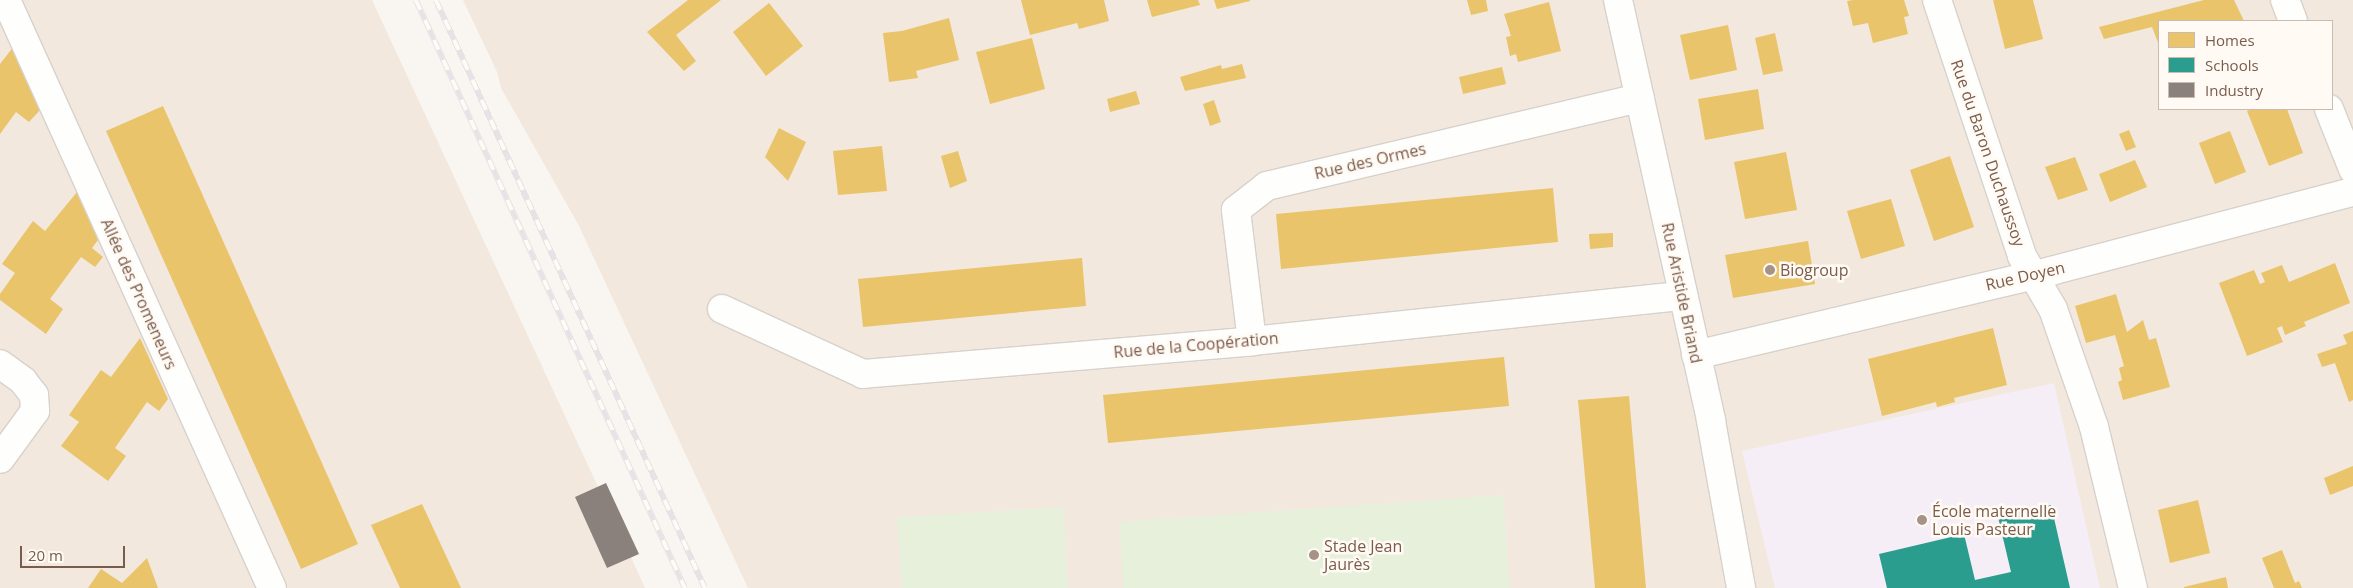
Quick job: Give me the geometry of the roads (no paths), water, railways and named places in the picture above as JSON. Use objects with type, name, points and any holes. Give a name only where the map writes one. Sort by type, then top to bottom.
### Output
[{"type":"street","name":"Allée des Promeneurs","points":[[6,0],[272,588]]},
{"type":"street","name":"Rue Aristide Briand","points":[[1618,0],[1696,355],[1741,588]]},
{"type":"street","name":"Rue du Baron Duchaussoy","points":[[1937,0],[2022,256],[2053,309],[2094,426],[2133,588]]},
{"type":"street","points":[[2285,0],[2293,20]]},
{"type":"street","name":"Rue des Ormes","points":[[1252,341],[1236,210],[1267,186],[1640,98]]},
{"type":"street","points":[[2329,110],[2353,170]]},
{"type":"street","name":"Rue Doyen","points":[[1696,355],[2032,275],[2353,192]]},
{"type":"street","name":"Rue de la Coopération","points":[[722,310],[863,374],[1252,341],[1683,296]]},
{"type":"street","points":[[0,364],[23,381],[34,395],[35,411],[0,459]]},
{"type":"railway","points":[[416,0],[685,588]]},
{"type":"railway","points":[[436,0],[705,588]]},
{"type":"place","name":"Biogroup","points":[[1770,270]]},
{"type":"place","name":"École maternelle Louis Pasteur","points":[[1922,520]]},
{"type":"place","name":"Stade Jean Jaurès","points":[[1314,555]]}]
